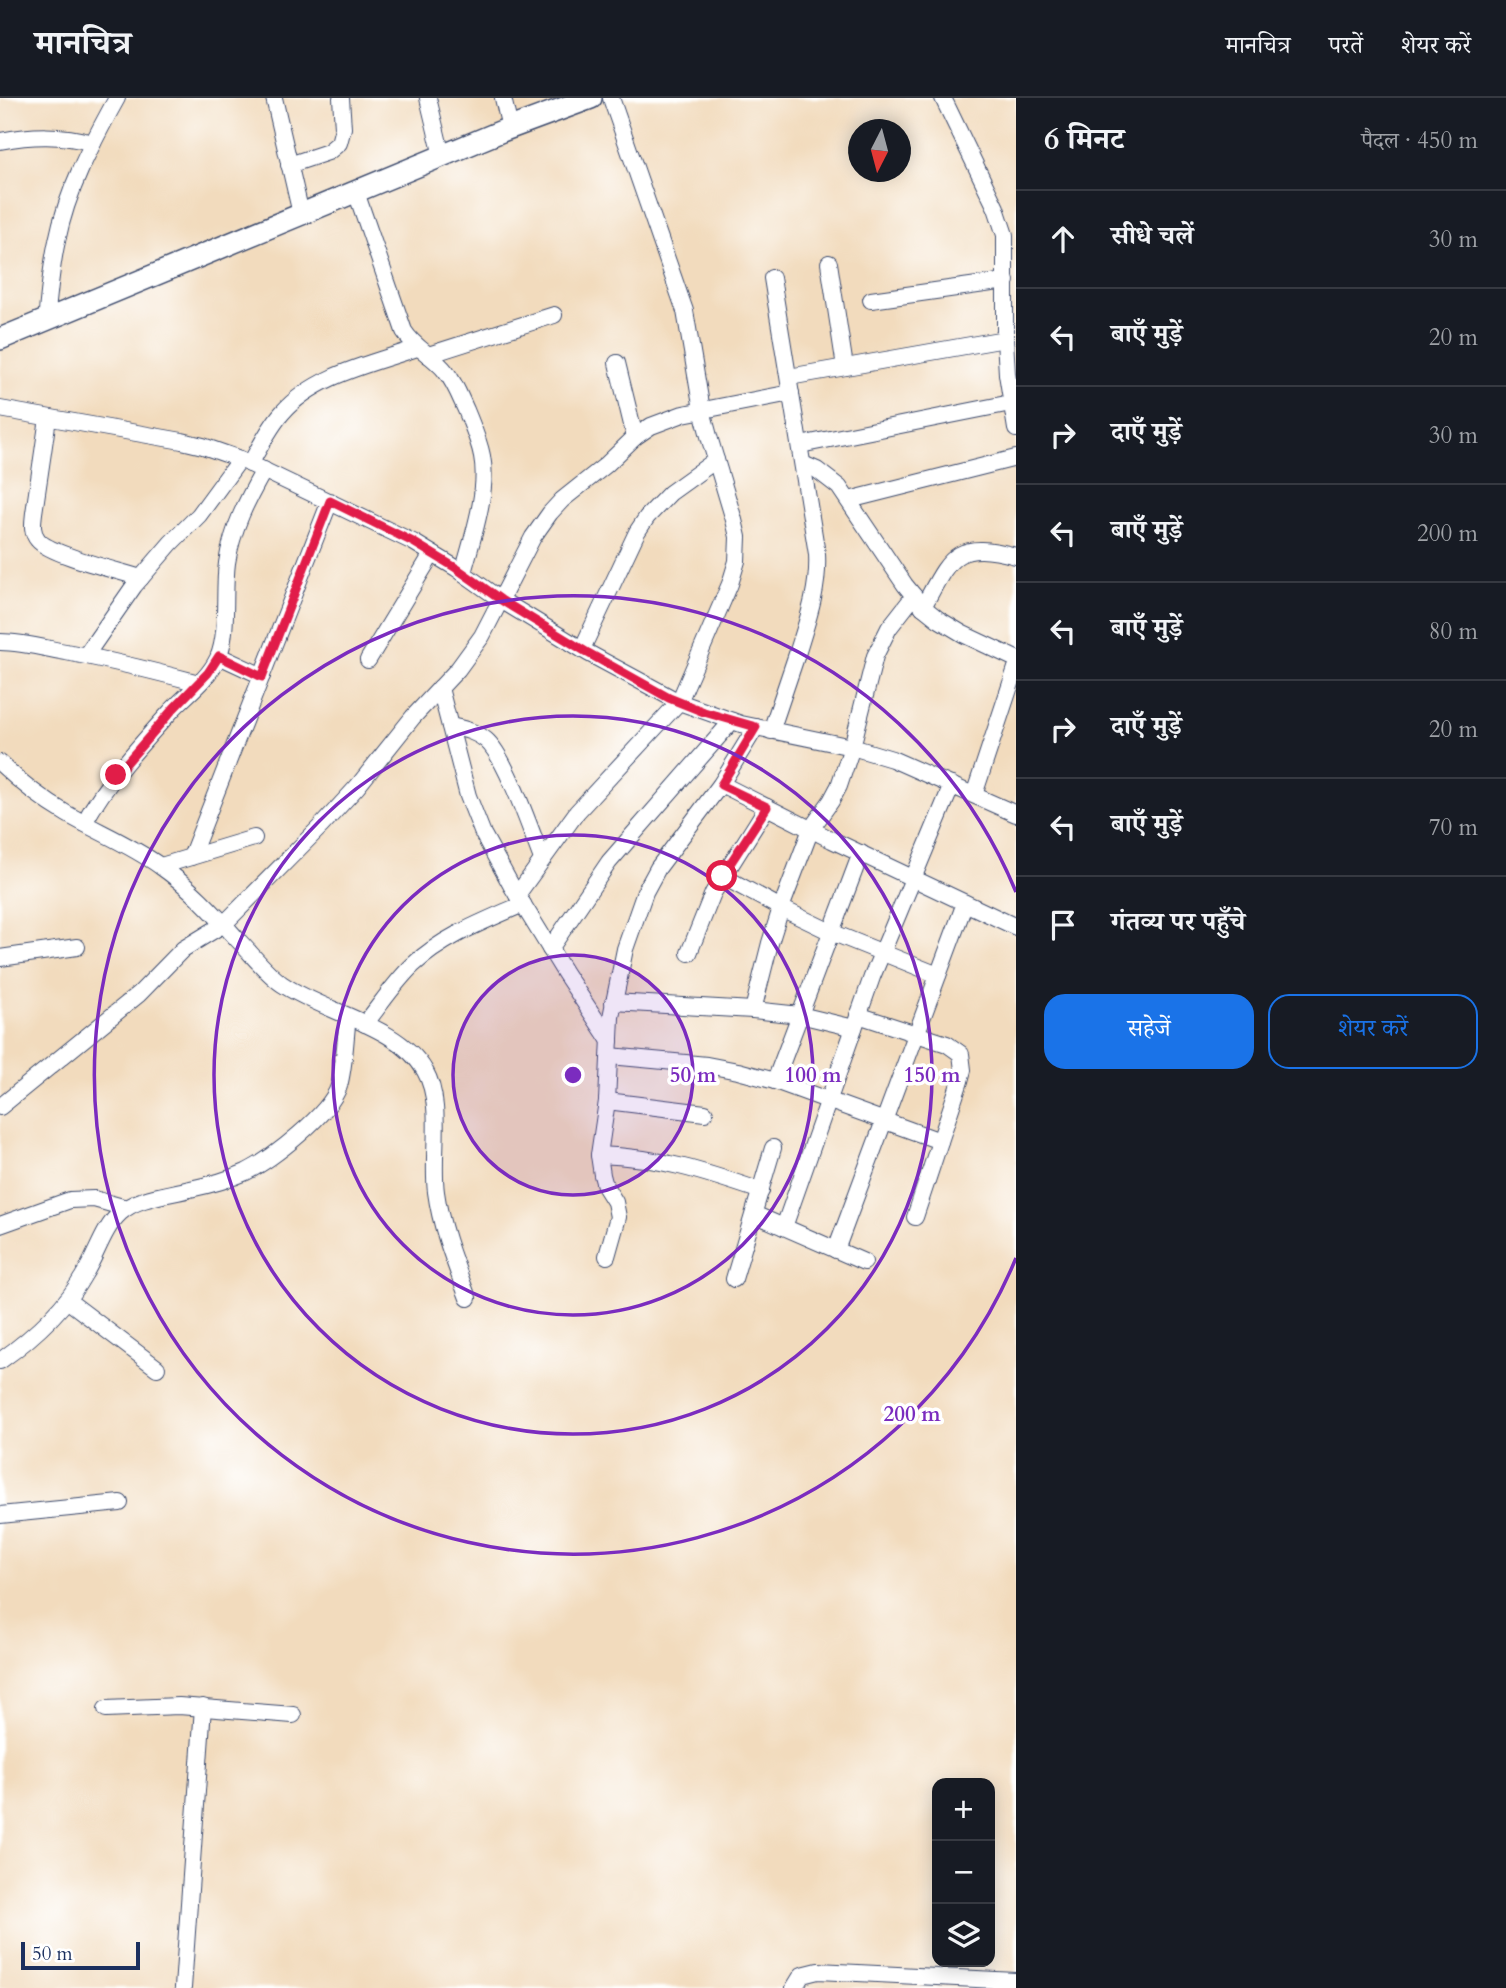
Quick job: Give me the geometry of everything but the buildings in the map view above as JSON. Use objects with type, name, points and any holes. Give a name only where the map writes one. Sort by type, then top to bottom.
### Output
[{"type":"main road","points":[[0,339],[510,128],[563,103],[591,98]]},
{"type":"street","points":[[46,321],[60,228],[68,201],[93,143],[117,98]]},
{"type":"street","points":[[274,98],[301,214]]},
{"type":"street","points":[[289,165],[328,152],[340,143],[343,128],[341,98]]},
{"type":"street","points":[[428,98],[442,156]]},
{"type":"street","points":[[503,98],[510,128]]},
{"type":"street","points":[[365,1024],[399,981],[425,955],[520,900],[542,859],[583,805],[679,702],[730,584],[737,561],[738,537],[702,410],[685,311],[611,98]]},
{"type":"street","points":[[943,98],[1011,235],[1006,281],[1005,339],[1016,429]]},
{"type":"street","points":[[0,141],[56,136],[73,137],[93,143]]},
{"type":"street","points":[[355,192],[404,331],[447,374],[456,388],[482,456],[482,490],[463,573]]},
{"type":"street","points":[[830,262],[845,367]]},
{"type":"street","points":[[607,1256],[617,1225],[618,1210],[605,1186],[599,1155],[607,1101],[613,1002],[625,949],[645,892],[658,867],[764,729],[809,618],[817,584],[817,554],[772,278]]},
{"type":"street","points":[[871,300],[1006,281]]},
{"type":"street","points":[[86,655],[141,578],[171,543],[251,464],[274,423],[292,402],[304,393],[334,377],[554,315]]},
{"type":"street","points":[[0,1107],[139,994],[183,949],[224,924],[322,825],[458,668],[482,636],[533,537],[550,513],[635,437],[668,418],[845,367],[1005,339]]},
{"type":"street","points":[[617,363],[635,437]]},
{"type":"street","points":[[800,445],[1011,403]]},
{"type":"street","points":[[0,409],[182,441],[251,464],[413,542],[582,649],[679,702],[732,721],[852,747],[892,759],[1016,814]]},
{"type":"street","points":[[48,418],[34,513],[34,534],[39,542],[59,552],[141,578]]},
{"type":"street","points":[[849,500],[1016,458]]},
{"type":"street","points":[[582,649],[636,532],[670,493],[716,460]]},
{"type":"street","points":[[84,823],[116,775],[199,683],[219,656],[229,548],[242,509],[251,464]]},
{"type":"street","points":[[803,464],[830,479],[849,500],[918,602],[937,620],[1016,659]]},
{"type":"street","points":[[191,857],[330,501]]},
{"type":"street","points":[[753,1010],[781,908],[811,829],[839,786],[880,643],[889,628],[918,602],[945,567],[960,553],[977,550],[1016,556]]},
{"type":"street","points":[[368,660],[432,554]]},
{"type":"street","points":[[0,642],[86,655],[199,683]]},
{"type":"street","points":[[219,656],[262,677]]},
{"type":"street","points":[[974,795],[1016,668]]},
{"type":"street","points":[[440,688],[475,816],[483,834],[610,1049]]},
{"type":"street","points":[[551,948],[609,862],[732,721]]},
{"type":"street","points":[[450,726],[480,735],[500,756],[542,859]]},
{"type":"street","points":[[0,763],[42,798],[161,866],[224,924],[279,982],[306,998],[365,1024],[405,1047],[416,1058],[427,1074],[432,1089],[438,1208],[468,1298]]},
{"type":"street","points":[[721,785],[1016,927]]},
{"type":"street","points":[[784,1227],[882,952],[952,785]]},
{"type":"street","points":[[689,954],[722,876],[767,807]]},
{"type":"street","points":[[161,866],[254,838]]},
{"type":"street","points":[[775,1081],[861,853]]},
{"type":"street","points":[[722,876],[831,932],[938,975]]},
{"type":"street","points":[[836,1250],[965,903]]},
{"type":"street","points":[[0,958],[77,947]]},
{"type":"street","points":[[613,1002],[753,1010],[856,1021],[955,1048],[961,1054],[963,1063],[960,1081],[915,1217]]},
{"type":"street","points":[[0,1361],[43,1326],[67,1300],[88,1268],[105,1233],[126,1208],[144,1200],[212,1184],[248,1171],[279,1150],[312,1122],[333,1098],[339,1086],[348,1017]]},
{"type":"street","points":[[610,1049],[706,1065],[775,1081],[940,1141]]},
{"type":"street","points":[[607,1101],[705,1113]]},
{"type":"street","points":[[734,1279],[774,1148]]},
{"type":"street","points":[[599,1155],[646,1158],[672,1163],[761,1191]]},
{"type":"street","points":[[0,1225],[70,1200],[94,1199],[126,1208]]},
{"type":"street","points":[[754,1214],[864,1262]]},
{"type":"street","points":[[67,1300],[157,1368]]},
{"type":"street","points":[[0,1515],[120,1503]]},
{"type":"street","points":[[183,1988],[203,1707]]},
{"type":"street","points":[[106,1709],[203,1707],[293,1715]]},
{"type":"street","points":[[794,1988],[802,1975],[818,1971],[954,1983],[1016,1981]]},
{"type":"route","points":[[116,775],[208,673],[219,656],[262,677],[330,501],[413,542],[501,600],[669,698],[704,712],[756,727],[721,785],[767,807],[722,876]]}]
